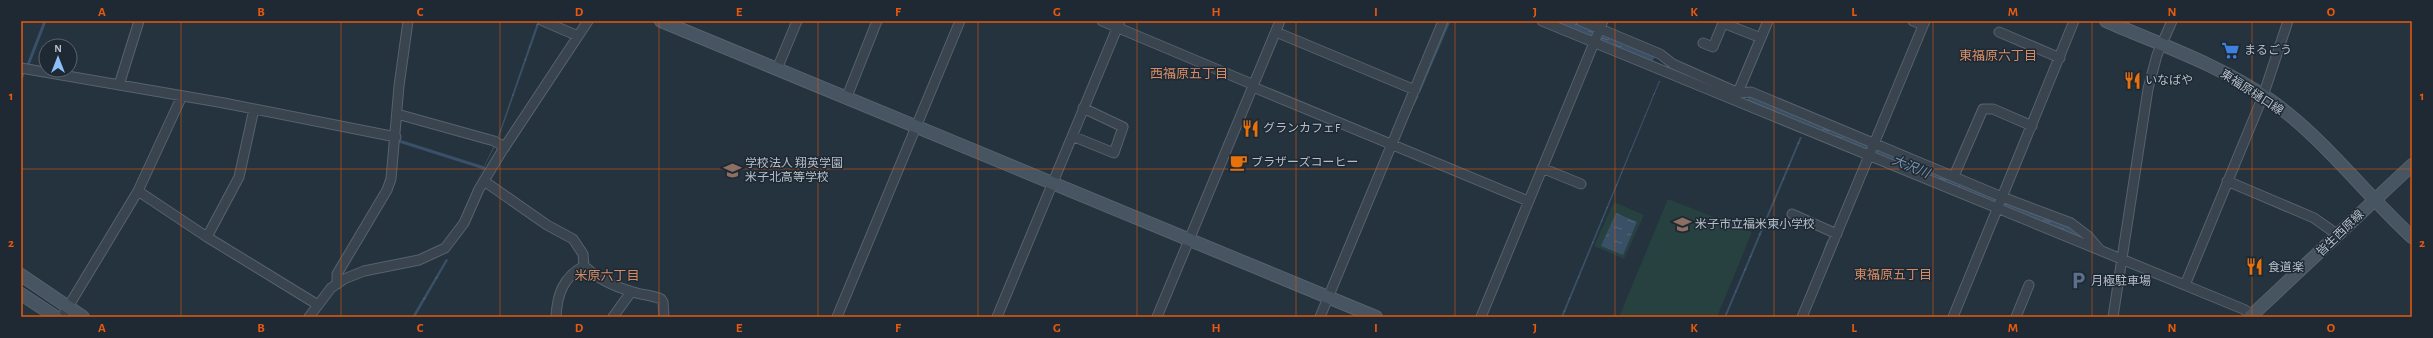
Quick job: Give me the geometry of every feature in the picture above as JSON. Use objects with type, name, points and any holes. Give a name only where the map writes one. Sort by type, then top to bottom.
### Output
[{"type":"street","points":[[119,85],[139,21]]},
{"type":"street","points":[[337,284],[337,274],[387,190],[393,166],[397,114],[408,21]]},
{"type":"street","points":[[543,21],[578,36]]},
{"type":"street","points":[[309,317],[337,284],[364,271],[419,260],[446,248],[464,224],[484,181],[499,143],[588,21]]},
{"type":"street","points":[[661,21],[915,128],[1329,296],[1376,317]]},
{"type":"street","points":[[777,69],[797,21]]},
{"type":"street","points":[[846,99],[877,21]]},
{"type":"street","points":[[837,317],[960,21]]},
{"type":"street","points":[[1102,21],[1119,24],[1254,86],[1392,146],[1528,201]]},
{"type":"street","points":[[1157,317],[1280,21]]},
{"type":"street","points":[[1320,317],[1443,21]]},
{"type":"street","points":[[1542,21],[1737,96],[1751,92],[2002,197],[2072,223],[2088,236],[2101,251]]},
{"type":"street","points":[[1581,21],[1602,25],[1660,54],[1673,64],[1737,96],[1870,155],[2121,258],[2253,316]]},
{"type":"street","points":[[1737,96],[1768,21]]},
{"type":"street","points":[[1802,317],[1924,23],[1913,21]]},
{"type":"street","points":[[1954,317],[2074,21]]},
{"type":"street","name":"東福原樋口線","points":[[2106,21],[2218,70],[2263,96],[2300,126],[2412,237]]},
{"type":"street","points":[[2113,317],[2148,89],[2161,45],[2172,21]]},
{"type":"street","points":[[2185,285],[2263,96],[2288,21]]},
{"type":"street","points":[[1703,42],[1713,47],[1723,23],[1761,38]]},
{"type":"street","points":[[997,317],[1119,24]]},
{"type":"street","points":[[1481,317],[1602,25]]},
{"type":"street","points":[[1276,32],[1415,90]]},
{"type":"street","points":[[1999,32],[2060,58]]},
{"type":"street","points":[[21,68],[254,109],[396,138]]},
{"type":"street","points":[[65,312],[138,191],[182,96]]},
{"type":"street","points":[[1072,136],[1114,154],[1122,126],[1083,108]]},
{"type":"street","points":[[207,237],[239,177],[254,109]]},
{"type":"street","points":[[1954,176],[1983,109],[1993,109],[2032,126]]},
{"type":"street","points":[[397,114],[499,143]]},
{"type":"street","name":"皆生西原線","points":[[2253,316],[2412,165]]},
{"type":"street","points":[[1542,168],[1581,184]]},
{"type":"street","points":[[484,181],[547,225],[573,239],[583,254],[584,266],[592,274],[611,285],[662,300],[664,317]]},
{"type":"street","points":[[2227,181],[2314,218],[2338,235]]},
{"type":"street","points":[[138,191],[207,237],[318,305]]},
{"type":"street","points":[[1792,214],[1837,234]]},
{"type":"street","points":[[556,317],[558,294],[575,272],[584,266]]},
{"type":"street","points":[[21,275],[65,312],[83,317]]},
{"type":"street","points":[[2016,317],[2029,285]]},
{"type":"street","points":[[613,317],[631,292]]},
{"type":"street","points":[[21,294],[56,317]]},
{"type":"green space","points":[[1668,199],[1752,232],[1717,317],[1619,317]]},
{"type":"green space","points":[[1614,202],[1644,215],[1624,259],[1594,246]]},
{"type":"water","points":[[1553,21],[1575,21],[1656,55],[1652,62]]},
{"type":"water","points":[[537,23],[539,24],[498,140],[477,181],[497,139]]},
{"type":"water","points":[[1659,81],[1563,317],[1561,317]]},
{"type":"water","name":"大沢川","points":[[1749,95],[2071,227],[2078,232],[2075,238],[1747,101]]},
{"type":"water","points":[[1800,137],[1802,137],[1726,317],[1724,317]]},
{"type":"water","points":[[1616,213],[1637,222],[1623,255],[1601,246]]},
{"type":"water","points":[[446,259],[448,260],[415,317],[412,317]]},
{"type":"waterway","points":[[28,65],[45,21]]},
{"type":"waterway","points":[[1420,89],[1449,21]]},
{"type":"waterway","points":[[21,79],[24,71]]},
{"type":"waterway","points":[[1413,104],[1417,96]]},
{"type":"waterway","points":[[399,141],[484,168]]},
{"type":"waterway","points":[[1824,254],[1828,242]]},
{"type":"place","name":"まるごう","points":[[2231,50]]},
{"type":"place","name":"いなばや","points":[[2132,80]]},
{"type":"place","name":"グランカフェF","points":[[1250,128]]},
{"type":"place","name":"ブラザーズコーヒー","points":[[1238,162]]},
{"type":"place","name":"学校法人 翔英学園 米子北高等学校","points":[[732,170]]},
{"type":"place","name":"米子市立福米東小学校","points":[[1682,224]]},
{"type":"place","name":"食道楽","points":[[2255,267]]},
{"type":"place","name":"月極駐車場","points":[[2078,281]]},
{"type":"district","name":"東福原六丁目","points":[[1998,55]]},
{"type":"district","name":"西福原五丁目","points":[[1189,73]]},
{"type":"district","name":"東福原五丁目","points":[[1893,274]]},
{"type":"district","name":"米原六丁目","points":[[607,275]]}]
